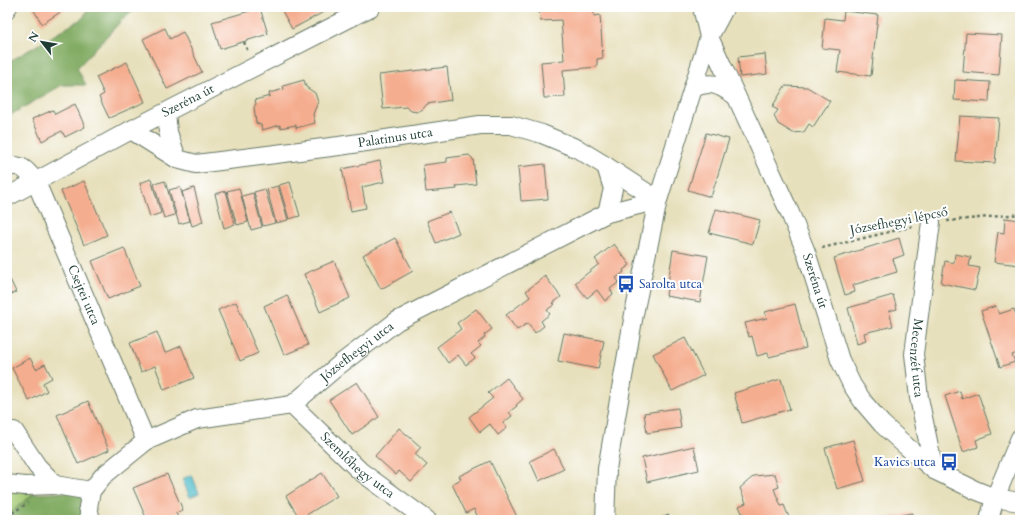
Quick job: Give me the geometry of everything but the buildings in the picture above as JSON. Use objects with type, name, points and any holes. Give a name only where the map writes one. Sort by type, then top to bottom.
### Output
[{"type":"street","name":"Szeréna út","points":[[7,197],[131,130],[371,7]]},
{"type":"street","name":"Szeréna út","points":[[702,7],[709,37],[790,213],[806,252],[840,360],[852,385],[864,403],[882,424],[934,470],[995,498],[1020,502]]},
{"type":"street","points":[[605,520],[607,469],[634,314],[658,200],[709,37],[725,7]]},
{"type":"street","points":[[693,88],[703,84],[718,85],[736,96]]},
{"type":"street","points":[[166,113],[168,132],[177,159]]},
{"type":"street","name":"Palatinus utca","points":[[131,130],[177,159],[196,164],[339,146],[480,125],[511,125],[542,134],[578,149],[658,200]]},
{"type":"street","name":"Csejtei utca","points":[[7,167],[18,165],[27,170],[36,182],[146,441]]},
{"type":"street","points":[[606,166],[613,189],[607,213]]},
{"type":"street","name":"Józsefhegyi utca","points":[[292,405],[339,365],[397,321],[607,213],[658,200]]},
{"type":"street","name":"Mecenzéf utca","points":[[931,222],[914,354],[919,398],[934,470]]},
{"type":"street","points":[[91,520],[88,507],[91,491],[103,476],[146,441],[197,419],[292,405]]},
{"type":"street","name":"Szemlőhegy utca","points":[[292,405],[360,471],[427,520]]},
{"type":"street","points":[[14,432],[37,466],[55,485]]},
{"type":"street","points":[[988,520],[995,498],[1020,438]]},
{"type":"street","points":[[7,484],[25,486],[55,485],[91,491]]},
{"type":"lane","points":[[7,16],[13,7]]},
{"type":"path","name":"Józsefhegyi lépcső","points":[[806,252],[931,222],[1020,214]]},
{"type":"green space","points":[[89,7],[139,7],[122,20],[77,68],[86,85],[62,85],[7,117],[7,63],[83,18]]},
{"type":"green space","points":[[7,488],[34,494],[7,515]]},
{"type":"green space","points":[[91,491],[91,520],[7,520],[7,515],[34,494]]},
{"type":"water","points":[[192,475],[199,493],[190,497],[182,479]]},
{"type":"place","name":"Sarolta utca","points":[[626,284]]},
{"type":"place","name":"Kavics utca","points":[[949,462]]}]
